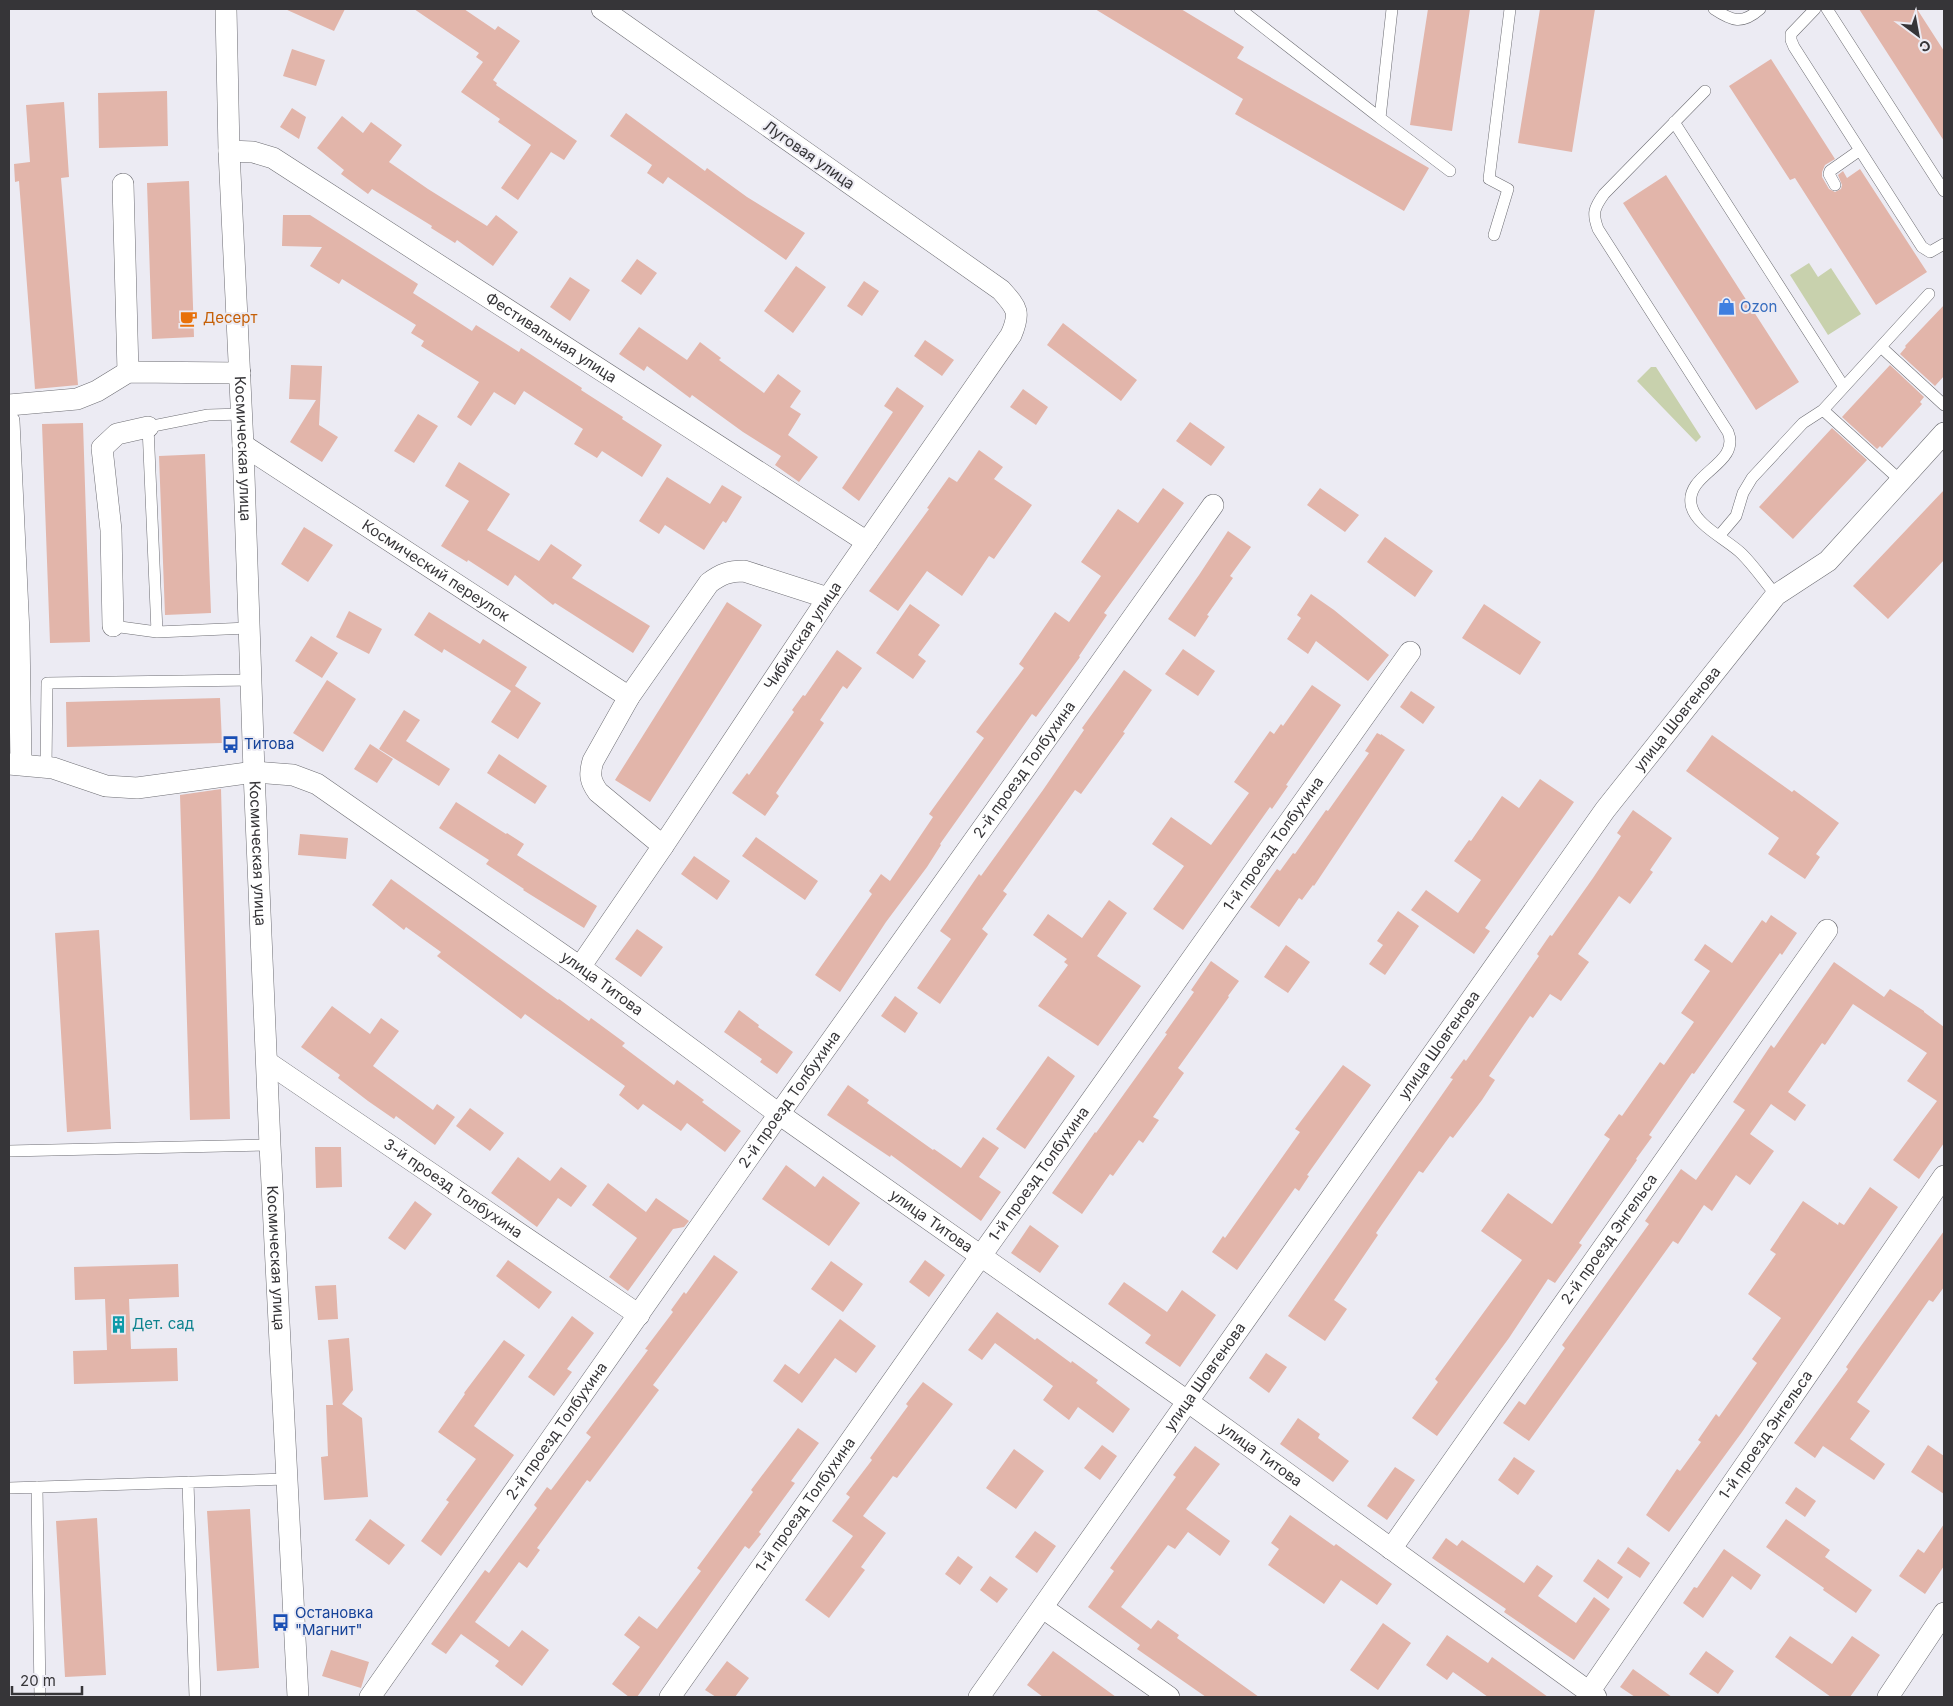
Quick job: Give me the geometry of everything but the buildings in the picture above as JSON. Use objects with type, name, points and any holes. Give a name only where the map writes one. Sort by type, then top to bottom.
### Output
[{"type":"street","name":"Космическая улица","points":[[226,9],[229,151],[242,414],[250,680],[270,1145],[298,1697]]},
{"type":"street","name":"Луговая улица","points":[[602,9],[1001,290],[1013,304]]},
{"type":"street","name":"Фестивальная улица","points":[[229,151],[253,152],[273,158],[868,542]]},
{"type":"street","points":[[124,184],[128,372]]},
{"type":"street","name":"Чибийская улица","points":[[580,968],[664,846],[828,598],[1011,335],[1018,320],[1013,304]]},
{"type":"street","points":[[9,405],[77,399],[97,391],[128,372],[240,373]]},
{"type":"street","points":[[9,421],[19,633],[15,764]]},
{"type":"street","points":[[113,626],[111,530],[102,448],[117,434],[148,427]]},
{"type":"street","name":"улица Шовгенова","points":[[979,1697],[1186,1401],[1605,810],[1776,595],[1828,561],[1944,433]]},
{"type":"street","name":"Космический переулок","points":[[243,445],[629,697]]},
{"type":"street","name":"2-й проезд Толбухина","points":[[370,1697],[779,1114],[1213,505]]},
{"type":"street","points":[[664,846],[598,792],[592,783],[589,772],[592,761],[629,697],[710,583],[720,574],[744,571],[828,598]]},
{"type":"street","name":"1-й проезд Толбухина","points":[[670,1697],[980,1256],[1410,652]]},
{"type":"street","name":"улица Титова","points":[[15,764],[46,768],[106,786],[137,788],[254,772],[293,774],[317,784],[580,968],[779,1114],[1186,1401],[1592,1695]]},
{"type":"street","name":"2-й проезд Энгельса","points":[[1391,1549],[1827,930]]},
{"type":"street","name":"3-й проезд Толбухина","points":[[267,1062],[639,1315]]},
{"type":"street","name":"1-й проезд Энгельса","points":[[1592,1695],[1944,1176]]},
{"type":"street","points":[[1043,1608],[1169,1697]]},
{"type":"street","points":[[1888,1697],[1938,1637],[1944,1613]]},
{"type":"lane","points":[[1240,9],[1450,172]]},
{"type":"lane","points":[[1380,118],[1392,9]]},
{"type":"lane","points":[[1494,235],[1508,189],[1489,179],[1510,9]]},
{"type":"lane","points":[[1714,9],[1735,20],[1745,19],[1760,9]]},
{"type":"lane","points":[[1815,9],[1796,27],[1791,34],[1791,40],[1922,247],[1930,252],[1944,244]]},
{"type":"lane","points":[[1827,9],[1944,191]]},
{"type":"lane","points":[[1704,91],[1604,194],[1596,205],[1594,218],[1598,229],[1728,432],[1731,440],[1731,447],[1724,457],[1698,482],[1691,492],[1692,510],[1700,521],[1742,554],[1776,595]]},
{"type":"lane","points":[[1674,122],[1844,387]]},
{"type":"lane","points":[[1835,186],[1829,174],[1830,171],[1860,150]]},
{"type":"lane","points":[[1719,536],[1736,516],[1743,493],[1752,478],[1803,424],[1823,410],[1930,294]]},
{"type":"lane","points":[[1881,347],[1944,405]]},
{"type":"lane","points":[[1823,410],[1901,481]]},
{"type":"lane","points":[[157,632],[148,427],[208,416],[242,414]]},
{"type":"lane","points":[[113,626],[157,632],[248,628]]},
{"type":"lane","points":[[46,768],[46,684],[250,680]]},
{"type":"lane","points":[[9,1151],[270,1145]]},
{"type":"lane","points":[[9,1488],[287,1479]]},
{"type":"lane","points":[[188,1482],[195,1697]]},
{"type":"lane","points":[[37,1487],[40,1697]]},
{"type":"green space","points":[[1809,263],[1818,277],[1831,268],[1861,314],[1828,335],[1790,275]]},
{"type":"green space","points":[[1651,367],[1656,367],[1701,437],[1696,442],[1637,381]]},
{"type":"place","name":"Ozon","points":[[1726,307]]},
{"type":"place","name":"Десерт","points":[[189,318]]},
{"type":"place","name":"Титова","points":[[230,744]]},
{"type":"place","name":"Дет. сад","points":[[118,1324]]},
{"type":"place","name":"Остановка \"Магнит\"","points":[[281,1622]]}]
